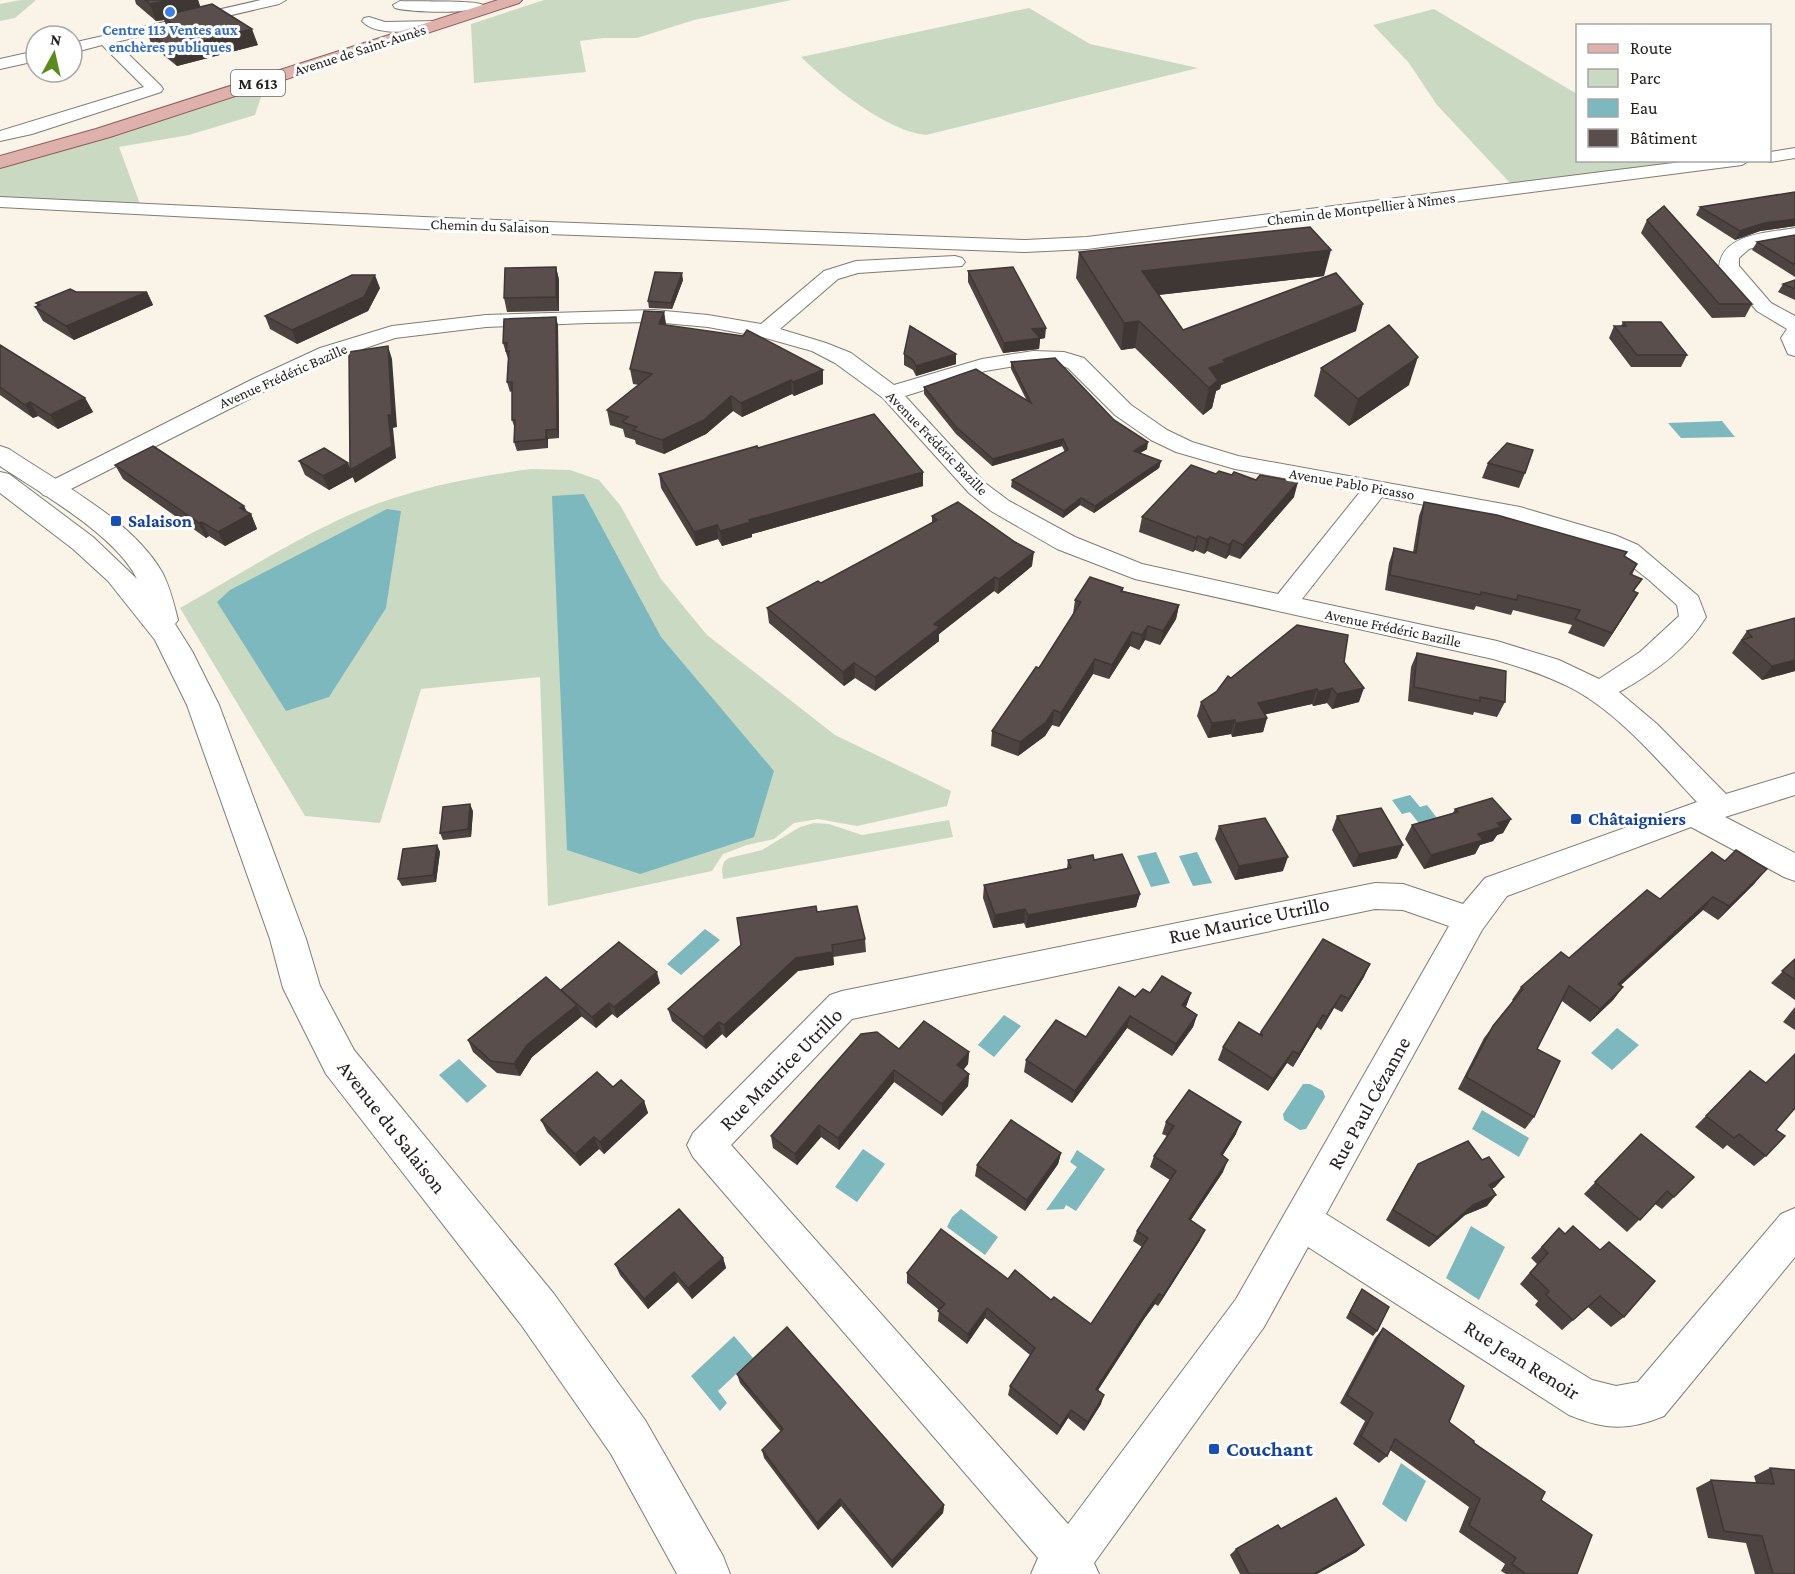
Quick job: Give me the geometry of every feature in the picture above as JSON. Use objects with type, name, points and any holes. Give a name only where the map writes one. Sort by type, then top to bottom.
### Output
[{"type":"main road","name":"Avenue de Saint-Aunès","points":[[0,154],[36,146],[364,40],[437,25],[514,0]]},
{"type":"main road","name":"Avenue de Saint-Aunès","points":[[0,162],[103,133],[409,30],[483,2]]},
{"type":"street","points":[[84,45],[279,0]]},
{"type":"street","points":[[398,2],[427,7],[483,2]]},
{"type":"street","points":[[398,2],[409,30]]},
{"type":"street","points":[[364,40],[368,35],[370,14],[384,26],[409,30]]},
{"type":"street","points":[[0,136],[26,130],[155,89],[105,40]]},
{"type":"street","points":[[0,64],[24,59]]},
{"type":"street","name":"Chemin de Montpellier à Nîmes","points":[[980,246],[1087,243],[1726,162]]},
{"type":"street","name":"Chemin du Salaison","points":[[0,202],[980,246]]},
{"type":"street","points":[[1795,234],[1744,244],[1732,250],[1728,260],[1729,267],[1764,307],[1795,325]]},
{"type":"street","points":[[765,331],[831,275],[856,267],[955,262],[970,255],[980,246]]},
{"type":"street","name":"Avenue Frédéric Bazille","points":[[40,496],[263,383],[328,353],[392,332],[486,321],[654,316],[708,321],[765,331],[819,347],[843,358],[891,393],[977,488],[1000,506],[1050,536],[1135,571],[1497,650],[1546,666],[1599,691],[1653,739],[1707,811]]},
{"type":"street","points":[[1795,333],[1791,338],[1795,350]]},
{"type":"street","name":"Avenue Pablo Picasso","points":[[891,393],[982,365],[1033,357],[1056,357],[1076,363],[1124,410],[1159,435],[1184,447],[1235,462],[1520,515],[1606,541],[1629,551],[1658,574],[1689,602],[1693,617],[1682,632],[1635,669],[1599,691]]},
{"type":"street","name":"Avenue du Salaison","points":[[0,454],[84,543],[118,575],[166,633],[203,705],[288,939],[302,988],[340,1062],[538,1310],[628,1437],[705,1574]]},
{"type":"street","name":"Avenue du Salaison","points":[[0,480],[40,496]]},
{"type":"street","points":[[1284,604],[1375,489]]},
{"type":"street","name":"Rue Paul Cézanne","points":[[1066,1569],[1250,1313],[1304,1221],[1470,920],[1496,887],[1707,811],[1795,784]]},
{"type":"street","points":[[1707,811],[1795,868]]},
{"type":"street","name":"Rue Maurice Utrillo","points":[[1066,1569],[706,1145],[842,1006],[1375,896],[1403,897],[1470,920]]},
{"type":"street","name":"Rue Jean Renoir","points":[[1304,1221],[1584,1400],[1616,1407],[1649,1401],[1795,1227]]},
{"type":"green space","points":[[36,0],[15,18],[0,21],[0,4]]},
{"type":"green space","points":[[544,0],[792,0],[694,20],[637,38],[580,41],[586,72],[474,83],[471,24]]},
{"type":"green space","points":[[1029,8],[1090,44],[1198,68],[926,135],[910,132],[894,125],[859,105],[801,57]]},
{"type":"green space","points":[[1434,9],[1576,93],[1576,162],[1692,162],[1512,185],[1437,105],[1409,63],[1373,25]]},
{"type":"green space","points":[[260,86],[263,91],[255,115],[189,135],[119,147],[140,204],[0,199],[0,165]]},
{"type":"green space","points":[[531,469],[570,470],[599,480],[620,505],[661,579],[707,635],[835,735],[951,791],[947,806],[857,826],[818,819],[794,823],[774,839],[747,845],[723,854],[712,871],[548,906],[540,677],[421,689],[380,823],[305,816],[180,608],[293,543],[356,512],[430,488]]},
{"type":"green space","points":[[949,820],[953,837],[723,879],[724,862],[729,858],[762,850],[800,827],[814,823],[829,824],[862,835]]},
{"type":"water","points":[[1722,421],[1735,437],[1681,438],[1668,423]]},
{"type":"water","points":[[584,494],[661,637],[774,771],[754,837],[640,874],[567,850],[552,496]]},
{"type":"water","points":[[387,509],[401,511],[386,608],[329,697],[286,711],[217,602],[230,590]]},
{"type":"water","points":[[1410,795],[1420,807],[1427,805],[1440,822],[1422,827],[1410,812],[1402,814],[1392,800]]},
{"type":"water","points":[[1156,852],[1170,883],[1151,887],[1137,856]]},
{"type":"water","points":[[1197,852],[1212,883],[1193,886],[1179,856]]},
{"type":"water","points":[[705,929],[720,940],[681,975],[667,964]]},
{"type":"water","points":[[1004,1015],[1021,1026],[994,1057],[978,1045]]},
{"type":"water","points":[[1617,1028],[1639,1045],[1612,1070],[1591,1053]]},
{"type":"water","points":[[459,1059],[487,1086],[467,1103],[439,1075]]},
{"type":"water","points":[[1303,1084],[1310,1084],[1323,1091],[1325,1097],[1306,1129],[1300,1130],[1284,1120],[1283,1114]]},
{"type":"water","points":[[1482,1110],[1529,1138],[1519,1157],[1472,1129]]},
{"type":"water","points":[[863,1149],[885,1164],[857,1202],[835,1187]]},
{"type":"water","points":[[1077,1150],[1105,1169],[1076,1211],[1066,1205],[1064,1209],[1046,1210],[1077,1167],[1070,1162]]},
{"type":"water","points":[[961,1209],[998,1237],[985,1255],[947,1227],[952,1217]]},
{"type":"water","points":[[1471,1226],[1505,1247],[1479,1300],[1446,1278]]},
{"type":"water","points":[[734,1336],[753,1358],[718,1391],[727,1403],[720,1411],[691,1376]]},
{"type":"water","points":[[1401,1463],[1426,1481],[1406,1522],[1382,1504]]},
{"type":"building","points":[[145,0],[170,0],[150,4]]},
{"type":"building","points":[[212,4],[252,29],[170,49],[146,29],[171,23],[162,16]]},
{"type":"building","points":[[1795,192],[1795,219],[1764,223],[1740,231],[1700,207]]},
{"type":"building","points":[[1664,206],[1752,304],[1719,304],[1647,220]]},
{"type":"building","points":[[1310,227],[1331,250],[1142,271],[1183,330],[1336,273],[1363,304],[1223,360],[1226,362],[1209,368],[1218,380],[1209,388],[1139,321],[1124,323],[1079,252]]},
{"type":"building","points":[[1795,235],[1795,265],[1757,242]]},
{"type":"building","points":[[556,267],[556,297],[504,298],[505,268]]},
{"type":"building","points":[[1013,267],[1046,328],[1032,329],[1040,338],[1004,343],[968,271]]},
{"type":"building","points":[[655,272],[682,273],[671,303],[648,301]]},
{"type":"building","points":[[352,275],[375,275],[364,297],[292,330],[265,316]]},
{"type":"building","points":[[1795,280],[1795,289],[1783,284]]},
{"type":"building","points":[[70,289],[76,292],[147,292],[66,326],[35,307],[40,305],[36,303]]},
{"type":"building","points":[[644,311],[664,312],[659,324],[743,336],[747,330],[823,370],[793,382],[791,380],[741,403],[731,396],[704,420],[662,440],[633,430],[637,427],[622,422],[628,417],[607,410],[652,374],[630,369]]},
{"type":"building","points":[[556,317],[557,429],[546,430],[546,439],[514,442],[512,382],[507,382],[509,351],[506,351],[507,343],[503,343],[504,319]]},
{"type":"building","points":[[1623,322],[1661,322],[1687,355],[1637,355],[1614,326],[1626,326]]},
{"type":"building","points":[[1389,325],[1418,357],[1358,399],[1321,368]]},
{"type":"building","points":[[910,326],[956,354],[916,366],[913,360],[904,354]]},
{"type":"building","points":[[0,345],[85,398],[50,415],[30,402],[25,405],[0,387]]},
{"type":"building","points":[[388,346],[392,415],[388,415],[392,446],[350,470],[349,352]]},
{"type":"building","points":[[1055,358],[1114,420],[1148,442],[1134,451],[1161,461],[1095,506],[1081,498],[1064,511],[1012,480],[1068,450],[1063,439],[993,459],[956,427],[924,387],[976,369],[1031,403],[1011,362]]},
{"type":"building","points":[[874,414],[923,472],[749,520],[751,522],[720,531],[717,525],[694,532],[659,474],[757,446],[758,448]]},
{"type":"building","points":[[1507,443],[1533,450],[1525,473],[1488,463]]},
{"type":"building","points":[[153,446],[244,506],[240,508],[251,514],[218,532],[202,522],[199,523],[115,465]]},
{"type":"building","points":[[324,448],[348,463],[323,476],[299,461]]},
{"type":"building","points":[[1191,465],[1216,474],[1219,471],[1232,475],[1234,472],[1256,480],[1260,475],[1298,482],[1243,545],[1233,540],[1229,545],[1210,537],[1207,540],[1198,536],[1196,538],[1142,517]]},
{"type":"building","points":[[958,502],[1015,542],[1034,552],[999,579],[995,577],[934,624],[940,627],[875,677],[854,663],[843,672],[767,608],[818,581],[821,583],[937,520],[932,516]]},
{"type":"building","points":[[1424,502],[1497,515],[1627,552],[1624,556],[1637,564],[1630,574],[1642,579],[1633,591],[1638,593],[1612,633],[1575,619],[1580,610],[1518,595],[1517,600],[1481,592],[1481,595],[1390,575],[1394,548],[1416,553]]},
{"type":"building","points":[[1090,577],[1123,588],[1121,591],[1179,605],[1163,631],[1148,626],[1142,635],[1132,632],[1112,665],[1095,659],[1061,713],[1054,710],[1046,722],[1020,742],[992,731],[1036,667],[1039,668],[1081,602],[1075,600]]},
{"type":"building","points":[[1795,618],[1795,660],[1772,666],[1742,640],[1752,637],[1747,631]]},
{"type":"building","points":[[1297,625],[1348,635],[1344,662],[1364,688],[1337,694],[1332,688],[1318,692],[1317,689],[1258,703],[1267,718],[1236,723],[1235,720],[1212,723],[1201,702],[1217,691],[1228,676],[1231,678]]},
{"type":"building","points":[[1417,653],[1506,671],[1505,702],[1480,697],[1480,701],[1414,687]]},
{"type":"building","points":[[1492,798],[1511,819],[1497,823],[1501,827],[1478,834],[1483,840],[1431,855],[1412,825],[1458,812],[1455,809]]},
{"type":"building","points":[[470,804],[468,829],[440,833],[443,807]]},
{"type":"building","points":[[1381,808],[1403,845],[1359,854],[1337,816]]},
{"type":"building","points":[[1265,818],[1288,857],[1239,866],[1219,826]]},
{"type":"building","points":[[437,845],[433,875],[398,879],[403,849]]},
{"type":"building","points":[[1736,850],[1767,869],[1729,906],[1713,897],[1618,984],[1623,987],[1600,1009],[1569,986],[1537,1049],[1560,1061],[1534,1117],[1466,1077],[1493,1026],[1523,989],[1521,987],[1561,952],[1569,958],[1647,890],[1660,899],[1712,852],[1725,861]]},
{"type":"building","points":[[1122,854],[1140,894],[1028,915],[1025,909],[995,915],[984,885],[1071,868],[1068,860],[1093,855],[1094,860]]},
{"type":"building","points":[[816,906],[817,912],[857,906],[865,939],[832,945],[833,952],[796,958],[724,1025],[719,1022],[703,1037],[668,1009],[741,945],[737,918]]},
{"type":"building","points":[[1323,939],[1370,964],[1349,999],[1341,995],[1327,1017],[1323,1015],[1299,1054],[1293,1051],[1273,1079],[1223,1047],[1239,1022],[1262,1036],[1261,1032]]},
{"type":"building","points":[[619,942],[657,972],[614,1007],[609,1003],[592,1017],[561,990]]},
{"type":"building","points":[[1795,959],[1795,980],[1782,971]]},
{"type":"building","points":[[1162,976],[1191,993],[1182,1005],[1197,1015],[1176,1044],[1130,1016],[1075,1091],[1026,1060],[1056,1020],[1086,1037],[1119,987],[1135,997],[1143,989],[1150,993]]},
{"type":"building","points":[[546,977],[577,1005],[527,1045],[514,1064],[491,1061],[468,1040]]},
{"type":"building","points":[[924,1021],[969,1052],[957,1065],[969,1074],[942,1104],[894,1070],[838,1138],[819,1125],[795,1154],[771,1136],[861,1034],[877,1032],[899,1049]]},
{"type":"building","points":[[1795,1054],[1795,1108],[1776,1130],[1785,1136],[1766,1156],[1739,1134],[1734,1138],[1706,1116],[1750,1071],[1766,1083]]},
{"type":"building","points":[[597,1072],[613,1087],[621,1080],[644,1101],[600,1142],[594,1137],[575,1154],[541,1120]]},
{"type":"building","points":[[1189,1090],[1241,1122],[1221,1154],[1228,1160],[1189,1219],[1205,1230],[1163,1296],[1159,1294],[1148,1309],[1096,1389],[1104,1395],[1088,1422],[1071,1410],[1060,1426],[1010,1386],[1035,1348],[987,1308],[968,1334],[938,1311],[945,1304],[907,1273],[941,1229],[1008,1279],[1015,1270],[1051,1300],[1054,1297],[1091,1324],[1148,1238],[1137,1231],[1176,1171],[1154,1156],[1174,1126],[1166,1122]]},
{"type":"building","points":[[1011,1120],[1061,1153],[1027,1200],[977,1165]]},
{"type":"building","points":[[1641,1134],[1694,1177],[1674,1197],[1667,1191],[1640,1220],[1595,1182]]},
{"type":"building","points":[[1468,1141],[1482,1160],[1489,1157],[1504,1177],[1489,1185],[1496,1195],[1473,1205],[1437,1237],[1393,1210],[1418,1164]]},
{"type":"building","points":[[679,1209],[723,1258],[688,1288],[674,1272],[644,1299],[615,1264]]},
{"type":"building","points":[[1573,1226],[1600,1250],[1609,1242],[1655,1281],[1624,1317],[1600,1296],[1573,1320],[1546,1295],[1549,1291],[1530,1273],[1548,1253],[1542,1247],[1559,1228],[1565,1234]]},
{"type":"building","points":[[1362,1289],[1389,1307],[1377,1331],[1350,1312]]},
{"type":"building","points":[[787,1327],[944,1505],[892,1561],[840,1499],[817,1523],[762,1450],[783,1429],[737,1374]]},
{"type":"building","points":[[1383,1328],[1464,1386],[1449,1422],[1474,1443],[1545,1492],[1541,1500],[1592,1535],[1577,1574],[1526,1574],[1512,1564],[1516,1558],[1469,1525],[1480,1499],[1395,1439],[1387,1456],[1361,1436],[1373,1413],[1347,1395]]},
{"type":"building","points":[[1770,1468],[1795,1470],[1795,1574],[1773,1574],[1762,1536],[1724,1531],[1711,1480],[1774,1484]]},
{"type":"building","points":[[1336,1498],[1364,1545],[1314,1574],[1249,1574],[1236,1549],[1278,1525],[1281,1529]]},
{"type":"place","name":"Centre 113 Ventes aux enchères publiques","points":[[170,12]]},
{"type":"place","name":"Salaison","points":[[116,521]]},
{"type":"place","name":"Châtaigniers","points":[[1576,819]]},
{"type":"place","name":"Couchant","points":[[1214,1449]]}]
